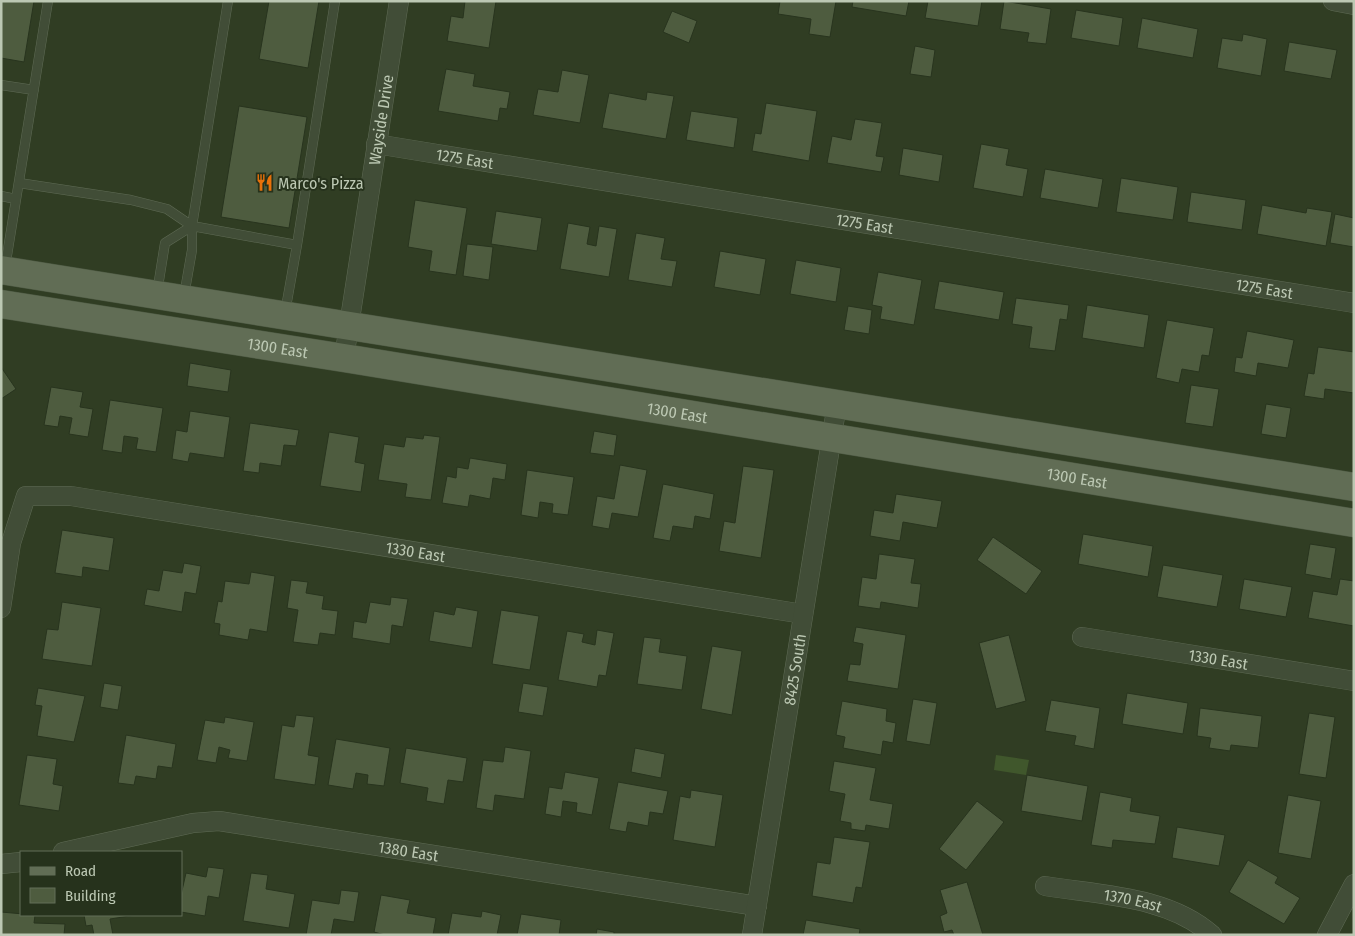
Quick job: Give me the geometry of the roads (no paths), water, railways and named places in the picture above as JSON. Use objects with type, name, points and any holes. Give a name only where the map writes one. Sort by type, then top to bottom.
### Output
[{"type":"main road","name":"1300 East","points":[[3,270],[1354,488]]},
{"type":"main road","points":[[172,331],[184,299]]},
{"type":"main road","name":"1300 East","points":[[1,304],[1354,523]]},
{"type":"street","name":"Wayside Drive","points":[[344,358],[376,144],[400,1]]},
{"type":"street","points":[[1333,1],[1354,5]]},
{"type":"street","name":"1275 East","points":[[376,144],[1354,303]]},
{"type":"street","name":"8425 South","points":[[752,935],[837,404]]},
{"type":"street","name":"1330 East","points":[[1,608],[11,543],[26,496],[71,496],[804,614]]},
{"type":"street","name":"1330 East","points":[[1082,637],[1354,681]]},
{"type":"street","name":"1380 East","points":[[67,851],[193,823],[220,821],[756,906]]},
{"type":"street","points":[[1,864],[20,862]]},
{"type":"street","points":[[1327,935],[1354,884]]},
{"type":"street","name":"1370 East","points":[[1045,886],[1139,901],[1170,910],[1199,923],[1212,935]]},
{"type":"lane","points":[[3,270],[48,1]]},
{"type":"lane","points":[[184,299],[192,250],[192,226],[228,1]]},
{"type":"lane","points":[[284,316],[335,1]]},
{"type":"lane","points":[[1,85],[34,90]]},
{"type":"lane","points":[[19,183],[131,200],[167,209],[192,226],[297,245]]},
{"type":"lane","points":[[1,196],[16,199]]},
{"type":"lane","points":[[157,295],[165,243],[192,226]]},
{"type":"place","name":"Marco's Pizza","points":[[264,183]]}]
